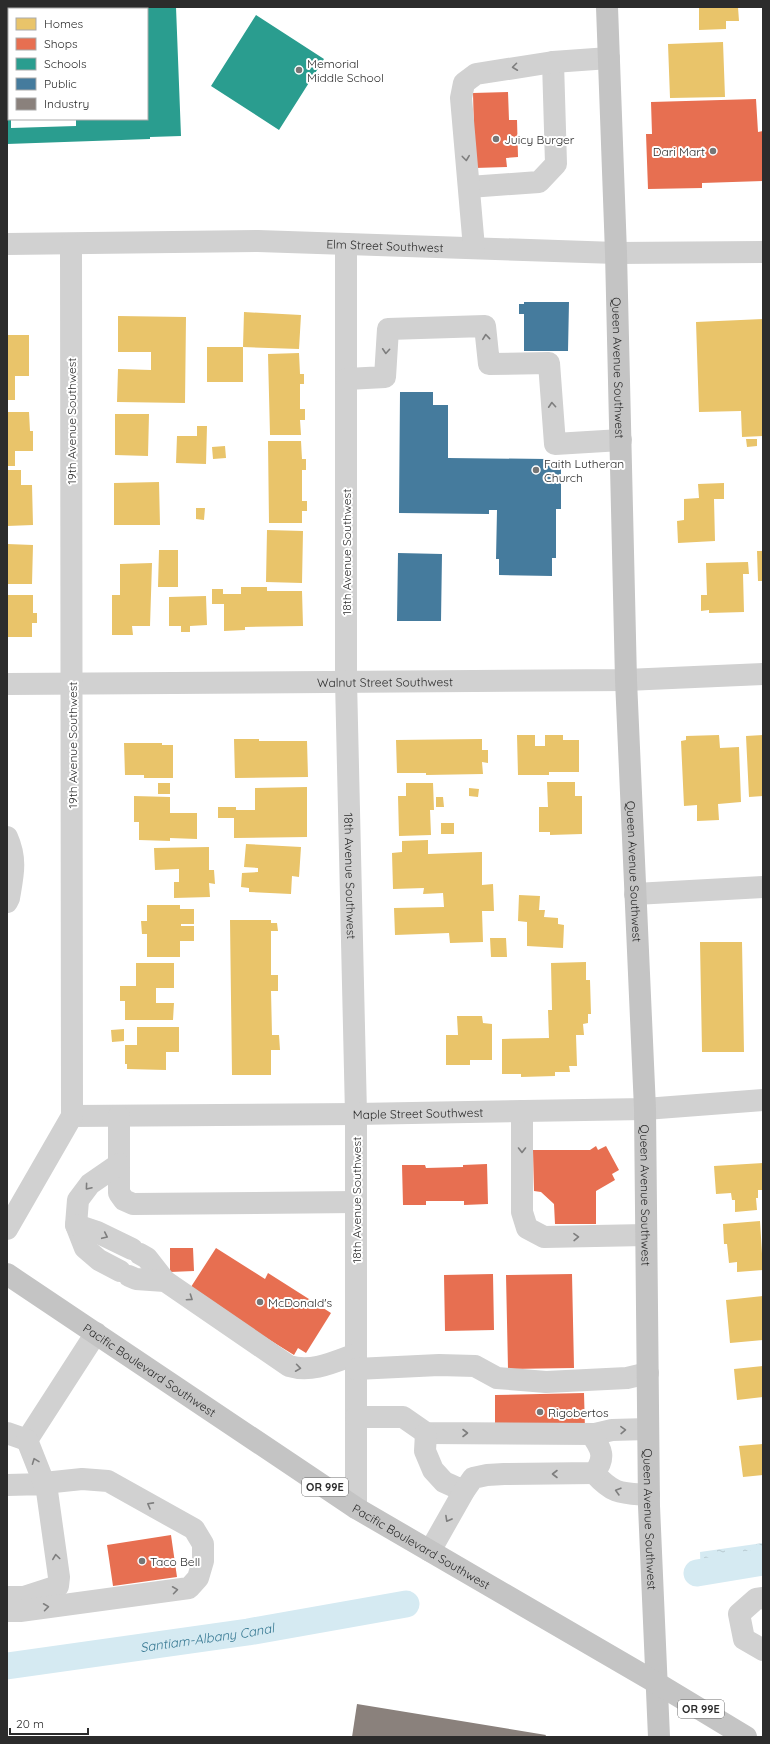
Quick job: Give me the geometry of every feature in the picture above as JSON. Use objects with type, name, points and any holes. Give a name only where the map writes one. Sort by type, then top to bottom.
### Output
[{"type":"main road","name":"Queen Avenue Southwest","points":[[607,7],[616,253],[626,680],[645,1109],[649,1495],[655,1682],[659,1737]]},
{"type":"main road","name":"Pacific Boulevard Southwest","points":[[7,1274],[356,1508],[655,1682],[746,1737]]},
{"type":"street","points":[[474,248],[461,98],[464,83],[476,74],[553,62],[609,58]]},
{"type":"street","points":[[469,187],[539,182],[556,164],[553,62]]},
{"type":"street","name":"Elm Street Southwest","points":[[7,244],[258,241],[616,253],[763,252]]},
{"type":"street","name":"19th Avenue Southwest","points":[[7,1229],[72,1116],[71,244]]},
{"type":"street","name":"18th Avenue Southwest","points":[[346,244],[346,680],[356,1114],[356,1508]]},
{"type":"street","points":[[346,380],[385,377],[388,329],[485,326],[489,364],[549,363],[555,444],[620,440]]},
{"type":"street","name":"Walnut Street Southwest","points":[[7,684],[346,680],[626,680],[763,674]]},
{"type":"street","points":[[7,837],[13,849],[14,872],[7,902]]},
{"type":"street","points":[[636,894],[763,887]]},
{"type":"street","name":"Maple Street Southwest","points":[[72,1116],[356,1114],[645,1109],[763,1100]]},
{"type":"street","points":[[522,1111],[522,1212],[527,1228],[544,1237],[646,1235]]},
{"type":"street","points":[[119,1116],[119,1193],[124,1200],[134,1204],[356,1202]]},
{"type":"street","points":[[119,1164],[90,1184],[78,1200],[76,1225],[85,1248],[99,1260],[136,1279],[165,1282]]},
{"type":"street","points":[[76,1225],[97,1232],[147,1258],[165,1282],[289,1366],[297,1369],[311,1369],[356,1362],[475,1366],[497,1378],[546,1382],[627,1378],[648,1373]]},
{"type":"street","points":[[7,1611],[20,1611],[189,1588],[198,1578],[203,1561],[203,1544],[194,1529],[108,1481],[82,1479],[44,1483],[17,1436],[96,1333]]},
{"type":"street","points":[[356,1417],[403,1417],[426,1433],[591,1434],[612,1430],[648,1429]]},
{"type":"street","points":[[426,1433],[425,1451],[433,1470],[444,1482],[464,1492]]},
{"type":"street","points":[[591,1434],[601,1447],[601,1464],[594,1473]]},
{"type":"street","points":[[594,1473],[605,1486],[618,1492],[649,1495]]},
{"type":"street","points":[[430,1551],[473,1478],[487,1475],[594,1473]]},
{"type":"street","points":[[7,1485],[46,1484],[59,1577],[58,1586],[24,1597],[7,1597]]},
{"type":"street","points":[[763,1598],[756,1599],[739,1614],[744,1638],[763,1650]]},
{"type":"water","points":[[763,1543],[763,1573],[701,1581],[700,1552]]},
{"type":"building: Homes","points":[[699,7],[738,7],[739,21],[726,21],[726,29],[699,30]]},
{"type":"building: Homes","points":[[723,42],[725,97],[670,98],[668,44]]},
{"type":"building: Homes","points":[[244,312],[301,315],[299,349],[243,347]]},
{"type":"building: Homes","points":[[118,316],[186,317],[185,403],[117,402],[118,369],[151,370],[151,352],[118,352]]},
{"type":"building: Homes","points":[[763,319],[763,436],[742,437],[741,411],[699,412],[696,322]]},
{"type":"building: Homes","points":[[7,335],[29,335],[29,376],[15,376],[15,400],[7,400]]},
{"type":"building: Homes","points":[[207,347],[243,347],[243,382],[207,382]]},
{"type":"building: Homes","points":[[299,353],[300,374],[304,374],[304,384],[300,384],[300,409],[305,409],[305,420],[300,420],[301,435],[270,435],[268,354]]},
{"type":"building: Homes","points":[[7,412],[29,412],[30,431],[33,431],[33,451],[15,451],[15,466],[7,466]]},
{"type":"building: Homes","points":[[115,414],[149,414],[148,456],[115,455]]},
{"type":"building: Homes","points":[[197,426],[207,426],[206,464],[176,463],[177,436],[197,436]]},
{"type":"building: Homes","points":[[746,439],[757,439],[757,446],[747,447]]},
{"type":"building: Homes","points":[[268,441],[301,441],[302,459],[306,459],[306,470],[302,470],[302,501],[307,501],[307,511],[302,511],[302,523],[269,523]]},
{"type":"building: Homes","points":[[225,446],[226,458],[213,459],[212,447]]},
{"type":"building: Homes","points":[[7,470],[21,470],[21,485],[32,485],[33,525],[7,526]]},
{"type":"building: Homes","points":[[159,482],[160,525],[114,525],[114,483]]},
{"type":"building: Homes","points":[[724,483],[724,499],[714,499],[715,541],[678,543],[677,521],[684,520],[684,499],[699,498],[698,484]]},
{"type":"building: Homes","points":[[196,508],[205,508],[204,520],[196,519]]},
{"type":"building: Homes","points":[[267,530],[303,531],[302,583],[266,582]]},
{"type":"building: Homes","points":[[7,544],[33,545],[32,584],[7,584]]},
{"type":"building: Homes","points":[[159,550],[178,550],[178,587],[158,587]]},
{"type":"building: Homes","points":[[757,551],[763,551],[763,581],[758,581]]},
{"type":"building: Homes","points":[[748,562],[749,574],[743,574],[744,612],[709,613],[709,610],[701,611],[701,595],[707,595],[706,563]]},
{"type":"building: Homes","points":[[152,563],[150,626],[132,626],[133,635],[112,635],[112,595],[120,595],[120,564]]},
{"type":"building: Homes","points":[[241,587],[267,587],[267,591],[302,591],[303,626],[245,627],[245,630],[224,631],[224,604],[212,604],[212,589],[223,589],[223,594],[241,594]]},
{"type":"building: Homes","points":[[7,595],[33,595],[33,613],[37,613],[37,623],[32,623],[32,637],[7,637]]},
{"type":"building: Homes","points":[[206,596],[207,625],[190,626],[190,632],[181,632],[181,626],[169,626],[169,597]]},
{"type":"building: Homes","points":[[517,735],[535,735],[535,746],[545,746],[545,735],[563,735],[563,740],[579,740],[579,772],[549,772],[549,775],[518,775]]},
{"type":"building: Homes","points":[[719,735],[720,748],[739,747],[741,802],[718,804],[719,820],[697,821],[697,805],[684,806],[681,741],[686,740],[686,736]]},
{"type":"building: Homes","points":[[763,735],[763,796],[749,797],[746,736]]},
{"type":"building: Homes","points":[[234,739],[259,739],[259,741],[307,741],[308,777],[235,778]]},
{"type":"building: Homes","points":[[482,739],[482,750],[488,750],[488,763],[482,762],[483,774],[426,775],[426,773],[397,773],[396,740]]},
{"type":"building: Homes","points":[[124,743],[162,743],[162,745],[173,745],[173,778],[144,778],[144,775],[125,775]]},
{"type":"building: Homes","points":[[547,782],[575,782],[575,796],[582,796],[582,834],[550,835],[550,832],[539,832],[539,807],[548,807]]},
{"type":"building: Homes","points":[[158,783],[170,783],[170,794],[158,794]]},
{"type":"building: Homes","points":[[406,783],[433,783],[434,810],[430,810],[431,835],[399,836],[398,796],[406,796]]},
{"type":"building: Homes","points":[[307,787],[307,837],[234,838],[234,818],[218,818],[218,807],[236,807],[236,810],[255,810],[255,788]]},
{"type":"building: Homes","points":[[469,788],[479,789],[478,797],[469,796]]},
{"type":"building: Homes","points":[[134,796],[170,797],[170,813],[197,813],[197,839],[170,838],[170,841],[139,840],[139,822],[134,822]]},
{"type":"building: Homes","points":[[436,797],[443,797],[444,807],[436,807]]},
{"type":"building: Homes","points":[[441,823],[454,823],[454,834],[441,834]]},
{"type":"building: Homes","points":[[428,840],[428,854],[482,852],[482,885],[493,884],[494,911],[482,911],[483,942],[450,943],[449,933],[395,935],[394,908],[444,907],[443,893],[423,894],[424,888],[393,889],[392,853],[402,852],[402,841]]},
{"type":"building: Homes","points":[[246,844],[301,847],[299,877],[292,876],[291,894],[249,892],[249,888],[241,887],[242,873],[258,872],[258,868],[244,867]]},
{"type":"building: Homes","points":[[209,847],[209,870],[214,870],[215,884],[209,883],[210,897],[174,898],[174,882],[179,882],[179,869],[155,870],[154,848]]},
{"type":"building: Homes","points":[[519,895],[540,896],[539,910],[545,910],[544,917],[558,918],[558,924],[564,925],[563,948],[527,946],[527,922],[518,921]]},
{"type":"building: Homes","points":[[147,905],[180,905],[180,909],[194,909],[194,924],[181,924],[181,926],[194,926],[194,941],[180,941],[180,957],[147,957],[147,934],[142,934],[141,921],[147,921]]},
{"type":"building: Homes","points":[[230,920],[271,920],[271,923],[277,923],[278,931],[271,931],[271,975],[278,975],[278,991],[271,991],[272,1035],[279,1035],[280,1050],[271,1050],[271,1075],[232,1075]]},
{"type":"building: Homes","points":[[490,938],[506,938],[507,957],[491,957]]},
{"type":"building: Homes","points":[[700,942],[742,942],[744,1052],[702,1052]]},
{"type":"building: Homes","points":[[586,962],[586,980],[590,980],[591,1014],[588,1014],[588,1023],[583,1024],[584,1035],[576,1035],[577,1066],[569,1066],[570,1072],[555,1072],[555,1076],[521,1077],[521,1074],[502,1074],[502,1039],[549,1038],[548,1010],[552,1010],[551,963]]},
{"type":"building: Homes","points":[[136,963],[174,963],[174,988],[156,988],[156,1003],[174,1003],[173,1020],[125,1020],[125,1001],[120,1001],[120,986],[136,986]]},
{"type":"building: Homes","points":[[457,1016],[482,1016],[483,1023],[492,1024],[492,1060],[470,1060],[470,1065],[446,1065],[446,1035],[458,1035]]},
{"type":"building: Homes","points":[[137,1027],[179,1027],[179,1052],[166,1052],[166,1070],[127,1069],[127,1064],[125,1064],[125,1045],[137,1045]]},
{"type":"building: Homes","points":[[124,1029],[124,1041],[112,1042],[111,1030]]},
{"type":"building: Homes","points":[[763,1163],[763,1190],[758,1190],[758,1198],[756,1198],[757,1210],[735,1212],[735,1200],[732,1200],[731,1193],[716,1194],[714,1166]]},
{"type":"building: Homes","points":[[760,1221],[763,1270],[737,1272],[737,1262],[729,1263],[727,1244],[724,1244],[723,1224]]},
{"type":"building: Homes","points":[[763,1296],[763,1340],[730,1343],[726,1300]]},
{"type":"building: Homes","points":[[763,1366],[763,1397],[737,1400],[734,1369]]},
{"type":"building: Homes","points":[[763,1444],[763,1475],[743,1477],[739,1446]]},
{"type":"building: Shops","name":"Juicy Burger","points":[[508,92],[509,120],[517,120],[518,157],[506,158],[507,167],[475,168],[473,93]]},
{"type":"building: Shops","points":[[756,99],[758,132],[763,131],[763,181],[702,183],[702,188],[648,189],[646,134],[652,134],[651,102]]},
{"type":"building: Shops","points":[[596,1146],[598,1150],[606,1146],[619,1170],[612,1174],[615,1180],[596,1191],[596,1224],[555,1224],[554,1204],[541,1192],[534,1191],[533,1150],[590,1150]]},
{"type":"building: Shops","points":[[487,1164],[488,1204],[464,1205],[464,1201],[426,1201],[426,1205],[403,1205],[402,1165],[425,1165],[426,1168],[463,1167],[463,1165]]},
{"type":"building: Shops","points":[[170,1248],[193,1248],[194,1271],[170,1272]]},
{"type":"building: Shops","name":"McDonald's","points":[[216,1248],[265,1279],[268,1273],[331,1313],[306,1353],[298,1348],[294,1355],[189,1290]]},
{"type":"building: Shops","points":[[493,1274],[494,1330],[445,1331],[444,1275]]},
{"type":"building: Shops","points":[[572,1274],[574,1368],[508,1369],[506,1275]]},
{"type":"building: Shops","name":"Rigobertos","points":[[584,1393],[585,1430],[495,1431],[495,1395]]},
{"type":"building: Shops","name":"Taco Bell","points":[[171,1535],[177,1577],[113,1586],[107,1545]]},
{"type":"building: Schools","points":[[176,7],[181,136],[150,137],[150,139],[7,144],[7,52],[8,120],[11,120],[11,128],[76,126],[76,120],[148,120],[148,8],[72,8]]},
{"type":"building: Schools","points":[[256,15],[324,59],[279,130],[211,86]]},
{"type":"building: Public","points":[[524,302],[569,302],[568,351],[524,351],[524,314],[519,314],[519,304],[524,304]]},
{"type":"building: Public","points":[[400,392],[433,392],[433,405],[448,405],[448,458],[546,459],[546,465],[561,465],[561,509],[556,509],[556,558],[552,558],[552,576],[499,575],[499,559],[496,559],[497,510],[489,510],[489,514],[399,513]]},
{"type":"building: Public","points":[[398,553],[442,554],[441,621],[397,621]]},
{"type":"building: Industry","points":[[357,1704],[546,1735],[545,1737],[352,1737]]},
{"type":"waterway","name":"Santiam-Albany Canal","points":[[697,1573],[763,1562]]},
{"type":"waterway","name":"Santiam-Albany Canal","points":[[7,1666],[248,1632],[406,1604]]},
{"type":"place","name":"Memorial Middle School","points":[[299,70]]},
{"type":"place","name":"Juicy Burger","points":[[496,139]]},
{"type":"place","name":"Dari Mart","points":[[713,151]]},
{"type":"place","name":"Faith Lutheran Church","points":[[536,470]]},
{"type":"place","name":"McDonald's","points":[[260,1302]]},
{"type":"place","name":"Rigobertos","points":[[540,1412]]},
{"type":"place","name":"Taco Bell","points":[[142,1561]]}]
